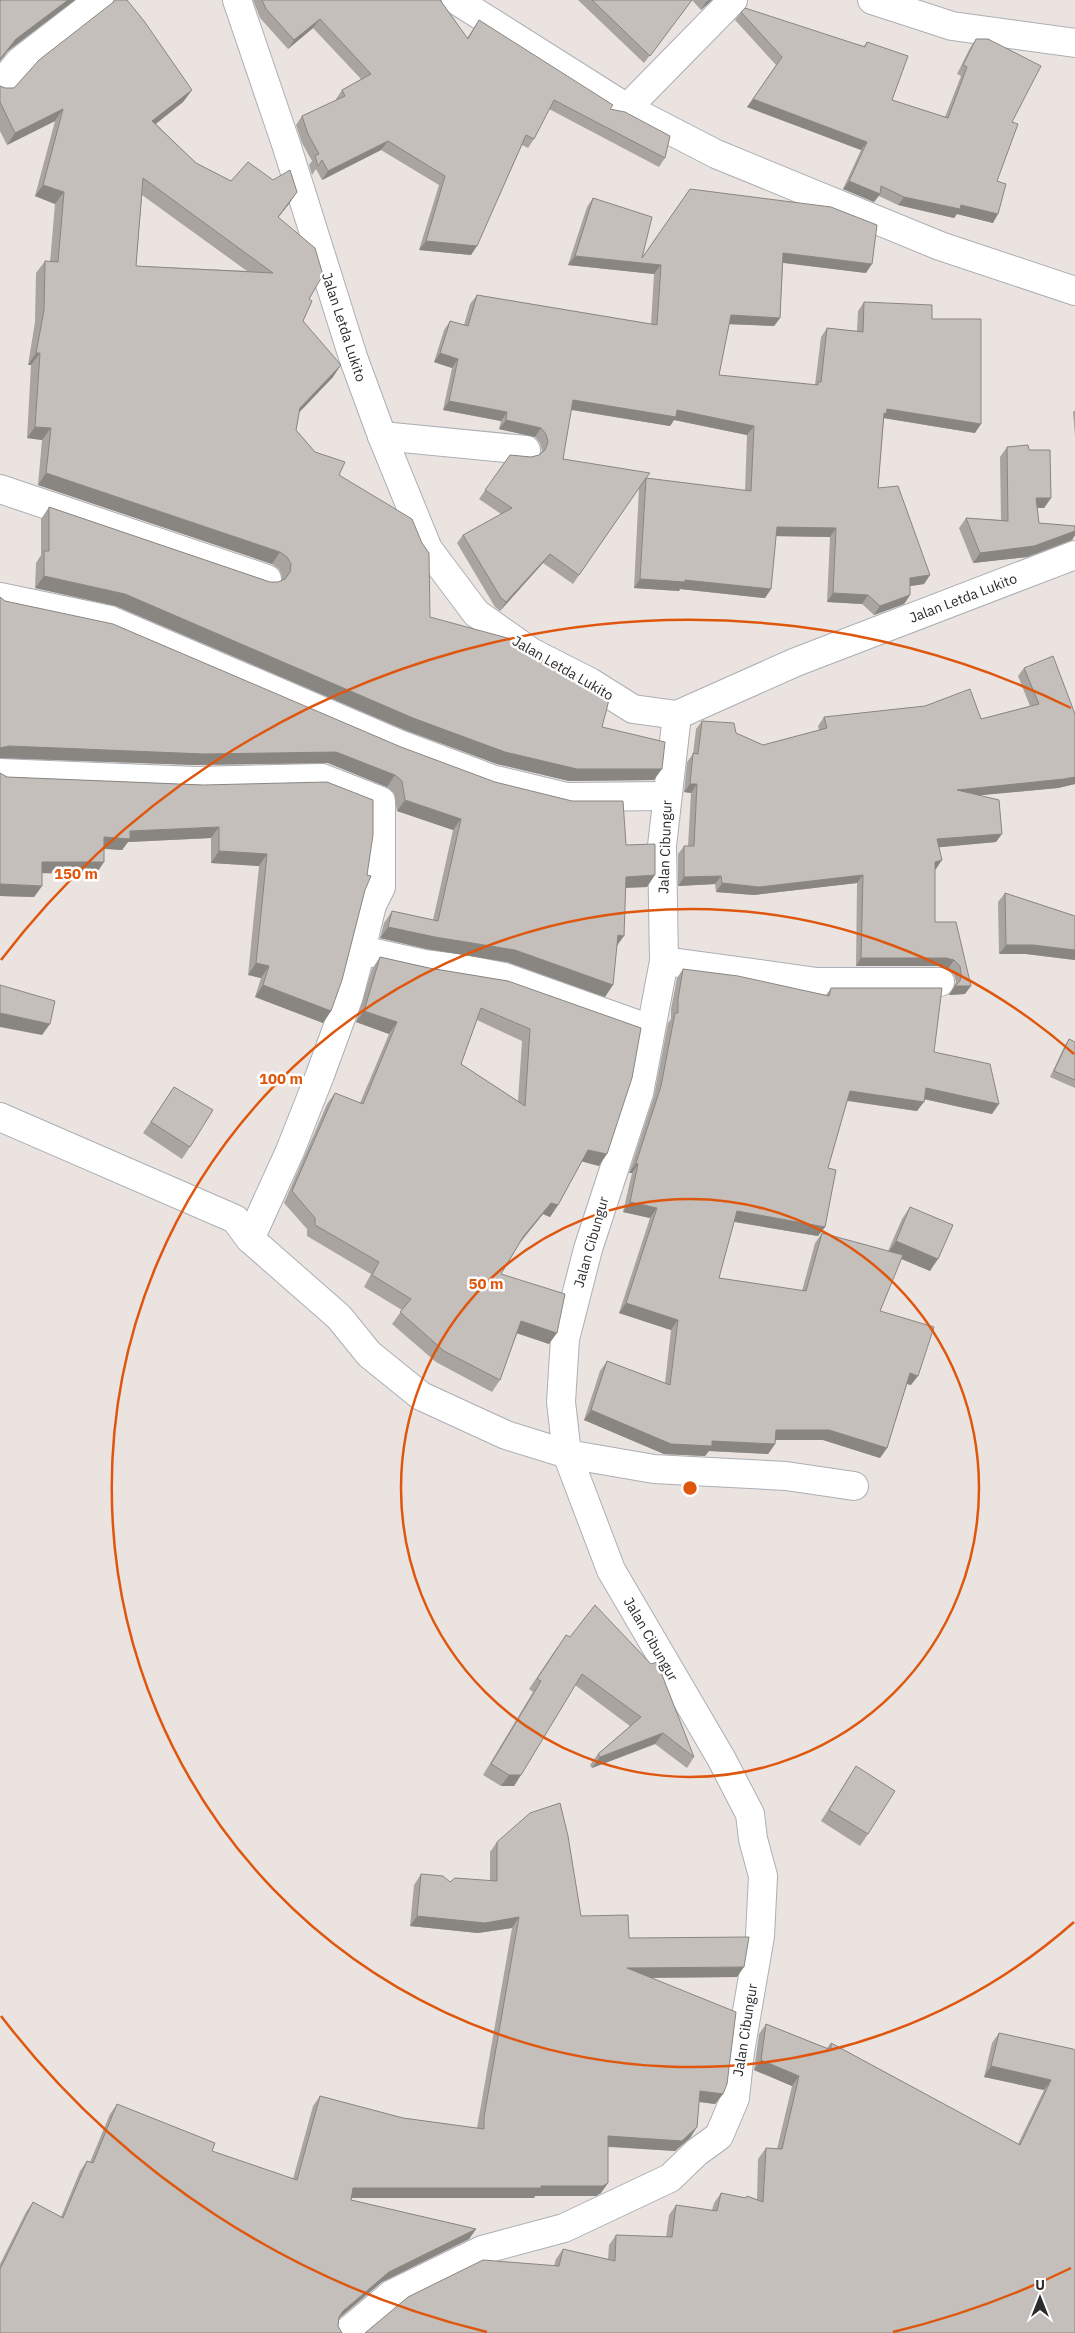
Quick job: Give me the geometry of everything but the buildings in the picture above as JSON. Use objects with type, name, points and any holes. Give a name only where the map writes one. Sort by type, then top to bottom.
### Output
[{"type":"street","points":[[0,85],[20,61],[99,0]]},
{"type":"street","name":"Jalan Letda Lukito","points":[[237,0],[286,144],[353,357],[382,436],[428,549],[476,613],[531,652],[590,682],[633,709],[677,715],[796,662],[1075,555]]},
{"type":"street","points":[[456,0],[627,108],[716,154],[922,238],[1075,291]]},
{"type":"street","points":[[627,108],[734,0]]},
{"type":"street","points":[[872,0],[952,26],[1075,43]]},
{"type":"street","points":[[382,436],[526,450]]},
{"type":"street","points":[[0,488],[267,579]]},
{"type":"street","points":[[0,597],[110,620],[399,744],[492,779],[567,797],[666,796]]},
{"type":"street","name":"Jalan Cibungur","points":[[346,2333],[392,2294],[482,2250],[564,2228],[670,2178],[697,2152],[720,2136],[736,2098],[740,2052],[760,1936],[763,1876],[753,1838],[750,1814],[721,1758],[611,1570],[567,1454],[561,1402],[565,1339],[588,1249],[639,1093],[664,962],[662,846],[666,796],[677,715]]},
{"type":"street","points":[[0,773],[196,781],[322,778],[381,802],[381,887],[372,904],[349,996],[290,1151],[250,1239]]},
{"type":"street","points":[[361,950],[424,964],[463,968],[504,978],[650,1029]]},
{"type":"street","points":[[664,962],[817,982],[940,982]]},
{"type":"street","points":[[0,1116],[235,1220],[250,1239],[340,1317],[369,1354],[421,1396],[506,1435],[567,1454],[654,1469],[786,1476],[854,1486]]}]
